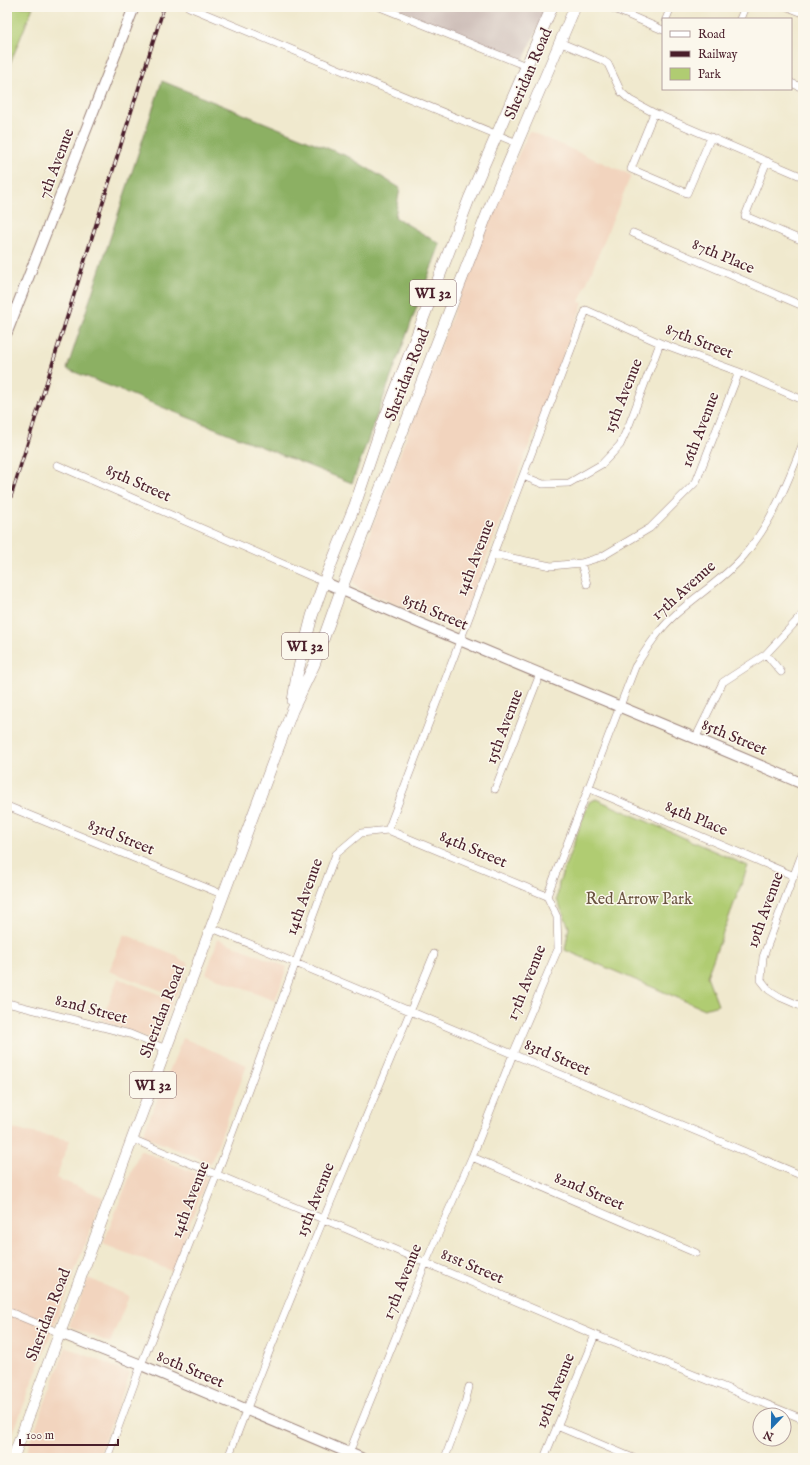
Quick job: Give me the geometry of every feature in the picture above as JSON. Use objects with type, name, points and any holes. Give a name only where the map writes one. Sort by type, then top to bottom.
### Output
[{"type":"main road","name":"Sheridan Road","points":[[292,711],[297,675],[312,616],[324,582],[355,505],[380,431],[469,199],[552,7]]},
{"type":"main road","name":"Sheridan Road","points":[[13,1458],[292,711],[314,665],[341,590],[489,208],[575,7]]},
{"type":"street","name":"7th Avenue","points":[[7,332],[134,7]]},
{"type":"street","points":[[189,7],[517,143]]},
{"type":"street","points":[[380,7],[526,66]]},
{"type":"street","points":[[610,7],[662,29]]},
{"type":"street","points":[[666,18],[671,7]]},
{"type":"street","points":[[740,18],[745,7]]},
{"type":"street","points":[[788,7],[803,13]]},
{"type":"street","points":[[560,42],[608,64],[621,92],[630,100],[654,113],[803,177]]},
{"type":"street","points":[[792,83],[803,88]]},
{"type":"street","points":[[654,113],[631,169],[687,193],[711,137]]},
{"type":"street","points":[[767,162],[745,216],[801,240],[803,234]]},
{"type":"street","name":"87th Place","points":[[632,233],[803,306]]},
{"type":"street","name":"87th Street","points":[[586,310],[660,343],[739,372],[803,400]]},
{"type":"street","name":"14th Avenue","points":[[107,1458],[141,1366],[217,1174],[336,854],[361,833],[388,830],[586,310]]},
{"type":"street","name":"15th Avenue","points":[[523,476],[543,484],[568,483],[602,464],[620,445],[660,343]]},
{"type":"street","name":"16th Avenue","points":[[493,554],[551,566],[581,564],[601,557],[650,528],[696,482],[739,372]]},
{"type":"street","name":"17th Avenue","points":[[348,1456],[426,1262],[472,1157],[513,1054],[558,949],[557,917],[548,896],[635,667],[649,644],[675,615],[718,580],[741,558],[768,523],[782,496],[803,443]]},
{"type":"street","name":"85th Street","points":[[57,465],[341,590],[540,674],[696,737],[803,784]]},
{"type":"street","points":[[581,564],[587,584]]},
{"type":"street","points":[[696,737],[723,682],[766,654],[803,614]]},
{"type":"street","points":[[766,654],[781,672]]},
{"type":"street","name":"15th Avenue","points":[[495,789],[540,674]]},
{"type":"street","name":"84th Place","points":[[588,788],[794,876]]},
{"type":"street","name":"83rd Street","points":[[7,806],[224,895]]},
{"type":"street","name":"84th Street","points":[[388,830],[548,896]]},
{"type":"street","name":"19th Avenue","points":[[803,851],[763,957],[761,980],[769,990],[780,997],[803,1007]]},
{"type":"street","name":"83rd Street","points":[[212,928],[803,1176]]},
{"type":"street","name":"15th Avenue","points":[[228,1458],[323,1219],[434,954]]},
{"type":"street","name":"82nd Street","points":[[7,1003],[130,1034],[166,1049]]},
{"type":"street","name":"81st Street","points":[[132,1139],[426,1262],[594,1335],[803,1419]]},
{"type":"street","name":"82nd Street","points":[[472,1157],[696,1253]]},
{"type":"street","name":"80th Street","points":[[7,1311],[246,1410],[348,1456],[360,1458]]},
{"type":"street","name":"19th Avenue","points":[[544,1458],[594,1335]]},
{"type":"street","points":[[445,1458],[470,1386]]},
{"type":"street","points":[[557,1426],[634,1458]]},
{"type":"shaded area","points":[[394,7],[547,7],[523,61],[521,62]]},
{"type":"shaded area","points":[[529,131],[631,175],[579,302],[583,303],[462,622],[459,627],[455,629],[359,589],[354,585],[353,578],[486,226]]},
{"type":"shaded area","points":[[124,934],[178,956],[180,960],[189,963],[176,996],[109,971]]},
{"type":"shaded area","points":[[218,939],[287,967],[275,1001],[206,974]]},
{"type":"shaded area","points":[[118,978],[173,1000],[158,1042],[102,1020]]},
{"type":"shaded area","points":[[183,1038],[247,1065],[211,1163],[142,1136]]},
{"type":"shaded area","points":[[7,1128],[70,1140],[56,1178],[103,1197],[7,1449]]},
{"type":"shaded area","points":[[140,1150],[207,1178],[172,1271],[103,1244]]},
{"type":"shaded area","points":[[88,1278],[129,1296],[110,1343],[69,1326]]},
{"type":"shaded area","points":[[66,1347],[130,1373],[98,1458],[79,1458],[63,1452],[60,1458],[24,1458]]},
{"type":"green space","points":[[7,7],[33,7],[7,71]]},
{"type":"green space","points":[[162,81],[349,157],[400,188],[395,217],[440,244],[352,483],[67,369]]},
{"type":"green space","name":"Red Arrow Park","points":[[596,799],[748,866],[707,976],[718,1005],[704,1009],[565,950],[569,927],[557,900],[559,883],[589,802]]},
{"type":"railway","points":[[7,509],[164,7]]}]
